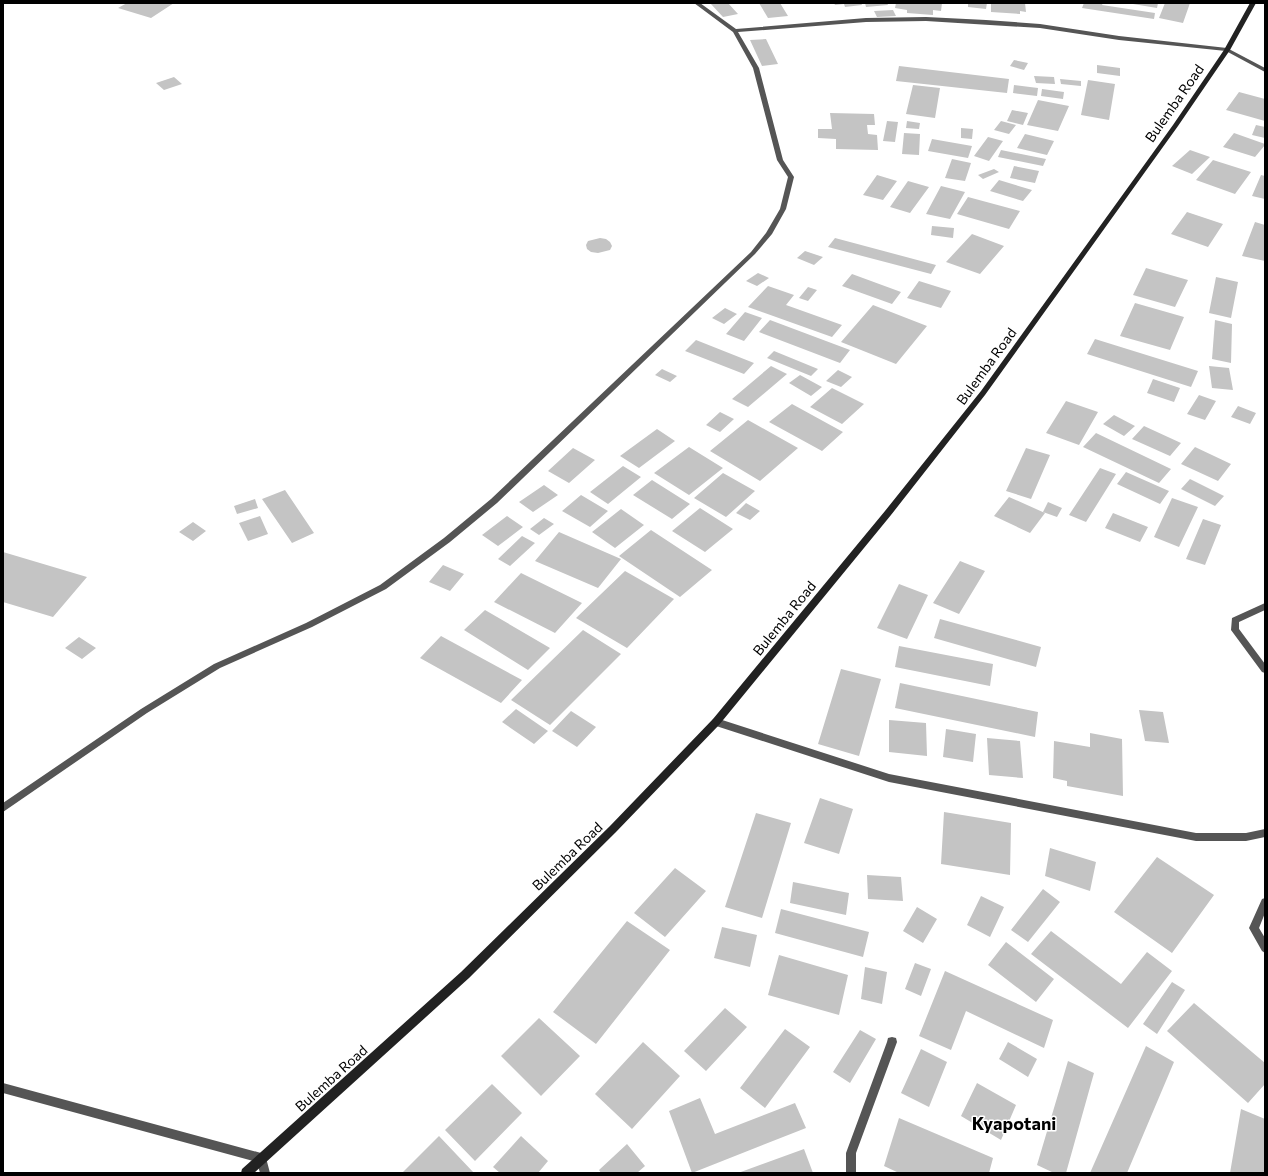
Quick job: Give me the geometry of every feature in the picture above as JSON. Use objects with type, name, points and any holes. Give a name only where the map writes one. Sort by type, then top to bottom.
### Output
[{"type":"main road","name":"Bulemba Road","points":[[246,1173],[464,975],[613,829],[716,722],[888,513],[983,393],[1175,126],[1227,50],[1253,3]]},
{"type":"street","points":[[3,808],[144,711],[217,666],[309,625],[383,587],[447,540],[494,501],[753,253],[769,234],[783,209],[791,177],[780,160],[756,68],[735,31],[697,3]]},
{"type":"street","points":[[735,31],[866,20],[926,19],[1040,26],[1119,38],[1227,50],[1265,70]]},
{"type":"street","points":[[1265,606],[1245,614],[1235,620],[1235,630],[1265,670]]},
{"type":"street","points":[[716,722],[889,778],[1196,837],[1246,837],[1265,833]]},
{"type":"street","points":[[1265,902],[1254,928],[1265,948]]},
{"type":"street","points":[[851,1173],[851,1153],[892,1042]]},
{"type":"street","points":[[3,1088],[261,1158],[265,1173]]},
{"type":"building","points":[[127,3],[174,3],[151,18],[118,8]]},
{"type":"building","points":[[710,3],[728,3],[738,14],[723,17]]},
{"type":"building","points":[[759,3],[780,3],[788,16],[768,18]]},
{"type":"building","points":[[834,3],[861,3],[862,5],[845,7],[844,4],[835,5]]},
{"type":"building","points":[[865,3],[887,3],[888,5],[866,7]]},
{"type":"building","points":[[896,3],[942,3],[941,11],[933,10],[933,15],[907,13],[907,10],[895,8]]},
{"type":"building","points":[[968,3],[987,3],[986,9],[968,7]]},
{"type":"building","points":[[991,3],[1025,3],[1026,12],[1020,11],[1020,14],[991,12]]},
{"type":"building","points":[[1084,3],[1103,3],[1102,5],[1155,13],[1154,19],[1082,8]]},
{"type":"building","points":[[1127,3],[1158,3],[1157,8]]},
{"type":"building","points":[[1165,3],[1190,3],[1183,23],[1159,18]]},
{"type":"building","points":[[893,10],[896,16],[877,17],[874,11]]},
{"type":"building","points":[[766,39],[778,64],[762,66],[750,40]]},
{"type":"building","points":[[1014,60],[1028,63],[1024,70],[1010,66]]},
{"type":"building","points":[[1097,65],[1120,68],[1120,76],[1097,73]]},
{"type":"building","points":[[899,66],[1009,79],[1007,93],[896,81]]},
{"type":"building","points":[[1034,76],[1054,77],[1055,84],[1036,83]]},
{"type":"building","points":[[174,77],[182,84],[164,90],[156,83]]},
{"type":"building","points":[[1060,79],[1081,81],[1081,86],[1061,84]]},
{"type":"building","points":[[1088,80],[1115,84],[1109,120],[1081,115]]},
{"type":"building","points":[[913,85],[940,88],[935,118],[906,114]]},
{"type":"building","points":[[1014,85],[1038,88],[1037,96],[1013,93]]},
{"type":"building","points":[[1042,89],[1064,92],[1063,99],[1041,96]]},
{"type":"building","points":[[1239,92],[1265,99],[1265,121],[1226,110]]},
{"type":"building","points":[[1038,100],[1069,106],[1058,131],[1027,125]]},
{"type":"building","points":[[1012,110],[1028,113],[1023,125],[1007,121]]},
{"type":"building","points":[[830,113],[874,114],[875,125],[867,125],[868,134],[877,135],[878,150],[836,149],[836,139],[818,138],[818,129],[832,129]]},
{"type":"building","points":[[887,121],[898,122],[895,142],[883,141]]},
{"type":"building","points":[[907,121],[920,123],[919,129],[906,128]]},
{"type":"building","points":[[1001,121],[1016,125],[1009,134],[994,130]]},
{"type":"building","points":[[1256,125],[1265,127],[1265,138],[1252,135]]},
{"type":"building","points":[[961,128],[973,129],[972,139],[961,138]]},
{"type":"building","points":[[904,133],[920,134],[919,155],[902,154]]},
{"type":"building","points":[[1234,133],[1265,145],[1255,157],[1223,147]]},
{"type":"building","points":[[1025,134],[1054,141],[1047,155],[1017,148]]},
{"type":"building","points":[[988,137],[1003,141],[989,161],[974,156]]},
{"type":"building","points":[[932,139],[972,146],[968,158],[928,151]]},
{"type":"building","points":[[1001,150],[1046,159],[1043,166],[998,157]]},
{"type":"building","points":[[1190,150],[1210,157],[1192,174],[1172,166]]},
{"type":"building","points":[[952,159],[971,163],[965,181],[945,178]]},
{"type":"building","points":[[1213,160],[1251,172],[1235,194],[1196,180]]},
{"type":"building","points":[[1014,166],[1039,171],[1035,183],[1010,178]]},
{"type":"building","points":[[994,169],[999,172],[983,179],[978,175]]},
{"type":"building","points":[[877,175],[897,181],[883,200],[863,195]]},
{"type":"building","points":[[1261,175],[1265,176],[1265,199],[1252,196]]},
{"type":"building","points":[[999,180],[1032,190],[1023,201],[990,191]]},
{"type":"building","points":[[908,181],[929,187],[910,213],[890,207]]},
{"type":"building","points":[[941,186],[965,192],[950,219],[926,214]]},
{"type":"building","points":[[968,197],[1020,211],[1009,229],[957,214]]},
{"type":"building","points":[[1187,212],[1223,224],[1208,247],[1171,234]]},
{"type":"building","points":[[1255,222],[1265,225],[1265,261],[1242,256]]},
{"type":"building","points":[[932,226],[954,228],[953,238],[931,235]]},
{"type":"building","points":[[972,234],[1004,246],[980,274],[946,262]]},
{"type":"building","points":[[600,238],[606,239],[610,242],[612,246],[610,250],[598,253],[591,252],[587,249],[586,245],[588,241]]},
{"type":"building","points":[[835,238],[936,265],[931,274],[828,247]]},
{"type":"building","points":[[805,251],[823,257],[814,265],[797,258]]},
{"type":"building","points":[[1146,268],[1188,280],[1175,307],[1133,295]]},
{"type":"building","points":[[758,273],[769,278],[757,286],[746,281]]},
{"type":"building","points":[[852,274],[901,292],[892,304],[842,286]]},
{"type":"building","points":[[1216,277],[1238,282],[1231,318],[1209,313]]},
{"type":"building","points":[[919,281],[951,291],[941,308],[907,298]]},
{"type":"building","points":[[768,286],[794,295],[786,305],[842,325],[832,337],[748,307]]},
{"type":"building","points":[[808,287],[817,290],[808,301],[799,298]]},
{"type":"building","points":[[1135,303],[1184,317],[1170,350],[1120,336]]},
{"type":"building","points":[[873,305],[927,326],[896,364],[841,342]]},
{"type":"building","points":[[725,308],[737,314],[724,324],[712,318]]},
{"type":"building","points":[[745,312],[762,318],[744,341],[726,334]]},
{"type":"building","points":[[770,320],[850,350],[840,363],[759,332]]},
{"type":"building","points":[[1215,320],[1232,324],[1231,363],[1212,359]]},
{"type":"building","points":[[1095,339],[1198,371],[1191,387],[1087,354]]},
{"type":"building","points":[[696,340],[754,363],[744,374],[685,351]]},
{"type":"building","points":[[774,351],[818,369],[811,376],[767,358]]},
{"type":"building","points":[[771,366],[787,374],[748,407],[732,399]]},
{"type":"building","points":[[1209,366],[1229,368],[1233,390],[1212,388]]},
{"type":"building","points":[[662,369],[677,376],[670,382],[655,375]]},
{"type":"building","points":[[838,370],[852,377],[841,387],[826,381]]},
{"type":"building","points":[[800,375],[822,387],[811,396],[789,383]]},
{"type":"building","points":[[1153,379],[1180,388],[1174,402],[1147,393]]},
{"type":"building","points":[[832,388],[864,404],[842,424],[810,407]]},
{"type":"building","points":[[1199,395],[1216,401],[1205,420],[1187,414]]},
{"type":"building","points":[[1066,401],[1098,412],[1079,445],[1046,433]]},
{"type":"building","points":[[792,404],[843,432],[822,451],[769,422]]},
{"type":"building","points":[[1238,406],[1256,413],[1250,424],[1231,417]]},
{"type":"building","points":[[720,412],[734,419],[720,432],[706,425]]},
{"type":"building","points":[[1114,415],[1135,426],[1124,436],[1103,424]]},
{"type":"building","points":[[748,420],[798,448],[760,481],[710,451]]},
{"type":"building","points":[[1144,426],[1181,443],[1170,456],[1132,439]]},
{"type":"building","points":[[657,429],[675,441],[639,468],[620,456]]},
{"type":"building","points":[[1096,433],[1171,469],[1159,483],[1083,447]]},
{"type":"building","points":[[689,447],[723,468],[689,495],[654,473]]},
{"type":"building","points":[[1195,447],[1231,464],[1218,481],[1181,464]]},
{"type":"building","points":[[573,448],[595,460],[569,483],[548,471]]},
{"type":"building","points":[[1026,448],[1050,455],[1031,499],[1006,491]]},
{"type":"building","points":[[623,466],[641,477],[608,504],[590,492]]},
{"type":"building","points":[[1100,468],[1116,474],[1086,522],[1069,515]]},
{"type":"building","points":[[1126,472],[1169,491],[1160,504],[1117,484]]},
{"type":"building","points":[[723,473],[755,491],[726,517],[694,498]]},
{"type":"building","points":[[1190,479],[1224,496],[1215,506],[1181,489]]},
{"type":"building","points":[[652,480],[690,504],[672,519],[633,495]]},
{"type":"building","points":[[544,485],[558,495],[533,512],[519,502]]},
{"type":"building","points":[[285,490],[314,533],[292,543],[262,499]]},
{"type":"building","points":[[581,495],[608,511],[590,527],[562,511]]},
{"type":"building","points":[[1009,497],[1045,513],[1030,533],[994,516]]},
{"type":"building","points":[[1172,498],[1198,507],[1179,547],[1154,537]]},
{"type":"building","points":[[255,499],[258,508],[237,514],[234,506]]},
{"type":"building","points":[[1048,502],[1062,508],[1057,517],[1043,512]]},
{"type":"building","points":[[746,503],[760,511],[750,520],[736,513]]},
{"type":"building","points":[[700,508],[733,529],[705,552],[672,531]]},
{"type":"building","points":[[621,509],[644,525],[615,548],[592,532]]},
{"type":"building","points":[[1113,513],[1148,527],[1140,542],[1105,528]]},
{"type":"building","points":[[260,516],[268,534],[248,541],[239,523]]},
{"type":"building","points":[[507,516],[523,527],[498,546],[482,535]]},
{"type":"building","points":[[544,518],[554,524],[539,535],[530,529]]},
{"type":"building","points":[[1203,519],[1221,525],[1205,565],[1186,559]]},
{"type":"building","points":[[193,522],[206,531],[193,541],[179,532]]},
{"type":"building","points":[[651,530],[712,570],[680,597],[619,556]]},
{"type":"building","points":[[559,532],[621,559],[598,588],[535,561]]},
{"type":"building","points":[[522,536],[535,543],[510,566],[498,559]]},
{"type":"building","points":[[3,552],[87,577],[53,617],[3,602]]},
{"type":"building","points":[[960,561],[985,571],[959,614],[933,603]]},
{"type":"building","points":[[443,565],[464,574],[450,591],[429,582]]},
{"type":"building","points":[[625,571],[674,599],[627,648],[576,618]]},
{"type":"building","points":[[521,573],[582,603],[555,633],[494,602]]},
{"type":"building","points":[[899,584],[928,595],[907,639],[877,628]]},
{"type":"building","points":[[485,610],[550,648],[528,670],[464,630]]},
{"type":"building","points":[[940,619],[1041,647],[1036,667],[934,638]]},
{"type":"building","points":[[583,630],[621,654],[550,725],[511,700]]},
{"type":"building","points":[[441,636],[522,680],[501,703],[420,658]]},
{"type":"building","points":[[79,637],[96,648],[82,659],[65,648]]},
{"type":"building","points":[[899,646],[993,664],[990,686],[895,667]]},
{"type":"building","points":[[841,669],[881,679],[859,756],[818,744]]},
{"type":"building","points":[[900,683],[1038,712],[1035,737],[895,708]]},
{"type":"building","points":[[516,709],[548,731],[534,744],[502,722]]},
{"type":"building","points":[[1139,710],[1163,712],[1169,743],[1145,741]]},
{"type":"building","points":[[571,711],[596,727],[577,747],[552,731]]},
{"type":"building","points":[[889,720],[926,723],[927,756],[889,752]]},
{"type":"building","points":[[946,729],[976,734],[973,762],[943,757]]},
{"type":"building","points":[[1090,733],[1122,739],[1123,796],[1067,786],[1067,781],[1053,778],[1054,741],[1090,747]]},
{"type":"building","points":[[987,738],[1020,741],[1023,778],[989,775]]},
{"type":"building","points":[[820,798],[853,809],[839,854],[804,843]]},
{"type":"building","points":[[944,812],[1011,823],[1010,875],[941,864]]},
{"type":"building","points":[[756,813],[791,823],[762,918],[725,907]]},
{"type":"building","points":[[1050,848],[1096,862],[1090,891],[1045,876]]},
{"type":"building","points":[[1157,857],[1214,895],[1172,953],[1114,912]]},
{"type":"building","points":[[675,868],[706,891],[665,937],[634,913]]},
{"type":"building","points":[[867,875],[901,877],[903,901],[868,899]]},
{"type":"building","points":[[793,882],[849,893],[846,915],[790,903]]},
{"type":"building","points":[[1043,889],[1060,902],[1028,942],[1011,930]]},
{"type":"building","points":[[981,896],[1004,907],[990,937],[967,925]]},
{"type":"building","points":[[917,907],[937,919],[923,943],[903,931]]},
{"type":"building","points":[[781,909],[869,932],[863,957],[775,933]]},
{"type":"building","points":[[627,921],[670,950],[596,1044],[553,1012]]},
{"type":"building","points":[[722,927],[757,935],[750,967],[714,958]]},
{"type":"building","points":[[1051,931],[1121,984],[1147,952],[1172,971],[1128,1028],[1031,954]]},
{"type":"building","points":[[1006,942],[1054,979],[1036,1002],[988,965]]},
{"type":"building","points":[[779,955],[848,975],[839,1015],[768,995]]},
{"type":"building","points":[[915,963],[931,969],[921,996],[905,989]]},
{"type":"building","points":[[865,967],[887,972],[882,1004],[861,999]]},
{"type":"building","points":[[945,971],[1053,1020],[1044,1048],[966,1011],[951,1050],[919,1036]]},
{"type":"building","points":[[1172,982],[1185,990],[1157,1034],[1143,1024]]},
{"type":"building","points":[[1194,1003],[1265,1063],[1265,1084],[1248,1103],[1167,1031]]},
{"type":"building","points":[[725,1008],[747,1027],[706,1071],[684,1051]]},
{"type":"building","points":[[539,1018],[580,1056],[541,1096],[501,1056]]},
{"type":"building","points":[[785,1029],[810,1047],[765,1108],[740,1088]]},
{"type":"building","points":[[860,1030],[876,1039],[850,1083],[833,1072]]},
{"type":"building","points":[[643,1042],[680,1076],[632,1129],[595,1094]]},
{"type":"building","points":[[1008,1042],[1037,1059],[1028,1077],[999,1059]]},
{"type":"building","points":[[1146,1046],[1174,1062],[1127,1173],[1090,1173]]},
{"type":"building","points":[[921,1049],[947,1062],[929,1107],[901,1093]]},
{"type":"building","points":[[1068,1061],[1094,1073],[1066,1173],[1054,1173],[1037,1165]]},
{"type":"building","points":[[977,1083],[1016,1105],[1001,1140],[961,1116]]},
{"type":"building","points":[[492,1084],[522,1113],[475,1161],[445,1130]]},
{"type":"building","points":[[700,1098],[715,1134],[795,1103],[806,1128],[692,1173],[669,1111]]},
{"type":"building","points":[[1241,1109],[1265,1119],[1265,1173],[1230,1173]]},
{"type":"building","points":[[899,1118],[993,1158],[989,1173],[899,1173],[884,1166]]},
{"type":"building","points":[[439,1136],[474,1173],[402,1173]]},
{"type":"building","points":[[521,1136],[548,1161],[538,1173],[500,1173],[493,1167]]},
{"type":"building","points":[[627,1144],[645,1166],[637,1173],[601,1173],[599,1170]]},
{"type":"building","points":[[804,1149],[813,1173],[738,1173]]},
{"type":"district","name":"Kyapotani","points":[[1014,1123]]}]
